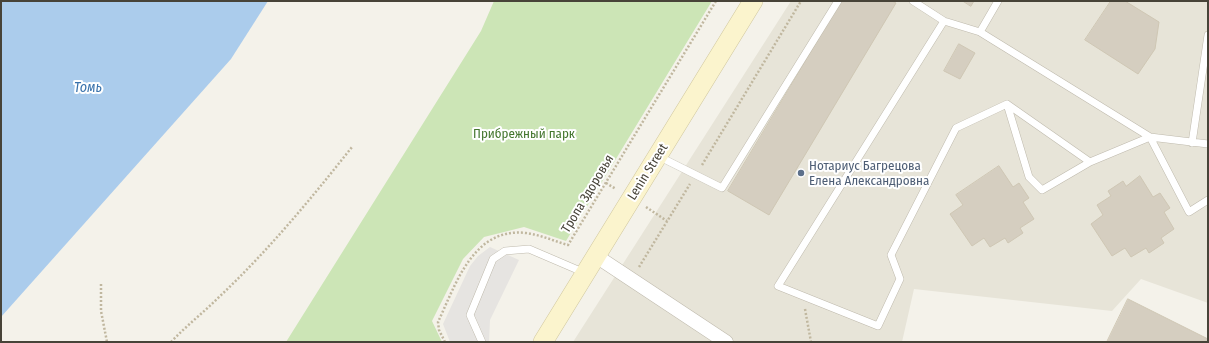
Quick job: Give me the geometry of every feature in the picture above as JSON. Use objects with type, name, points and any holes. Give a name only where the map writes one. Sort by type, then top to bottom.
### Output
[{"type":"street","name":"Lenin Street","points":[[543,342],[753,1]]},
{"type":"street","points":[[596,256],[726,342]]},
{"type":"lane","points":[[658,156],[722,188],[838,1]]},
{"type":"lane","points":[[913,1],[944,21],[980,32],[1150,137],[1208,144]]},
{"type":"lane","points":[[980,32],[998,1]]},
{"type":"lane","points":[[944,21],[778,286],[878,326],[900,278],[891,254],[956,128],[1007,104]]},
{"type":"lane","points":[[1192,143],[1208,35]]},
{"type":"lane","points":[[1007,104],[1029,178],[1042,190],[1090,162],[1150,137]]},
{"type":"lane","points":[[1007,104],[1090,162]]},
{"type":"lane","points":[[1150,137],[1190,212],[1208,200]]},
{"type":"lane","points":[[482,342],[470,315],[493,259],[505,251],[529,249],[586,273]]},
{"type":"path","name":"Тропа Здоровья","points":[[445,342],[439,330],[438,322],[466,264],[474,253],[484,244],[496,238],[513,233],[526,233],[568,245],[716,1]]},
{"type":"path","points":[[632,280],[801,1]]},
{"type":"path","points":[[171,342],[218,298],[258,257],[306,205],[352,147]]},
{"type":"path","points":[[101,284],[101,311],[107,342]]},
{"type":"path","points":[[803,296],[811,342]]},
{"type":"shaded area","points":[[791,1],[1208,1],[1208,303],[1141,279],[1112,311],[914,289],[902,342],[573,342]]},
{"type":"shaded area","points":[[490,247],[519,260],[490,320],[489,342],[450,342],[443,324],[470,266],[478,256]]},
{"type":"green space","name":"Прибрежный парк","points":[[494,1],[712,1],[566,241],[524,227],[484,237],[463,259],[432,321],[442,342],[286,342],[481,31]]},
{"type":"water","name":"Томь","points":[[1,1],[268,1],[231,59],[1,317]]},
{"type":"building","points":[[842,1],[892,1],[896,3],[769,215],[728,191]]},
{"type":"building","points":[[963,1],[974,1],[971,6]]},
{"type":"building","points":[[1111,1],[1125,1],[1159,22],[1155,49],[1138,74],[1085,40]]},
{"type":"building","points":[[959,44],[975,53],[960,79],[944,71]]},
{"type":"building","points":[[999,166],[1013,187],[1019,183],[1029,198],[1023,202],[1034,219],[1020,228],[1023,233],[1008,243],[1005,238],[990,247],[984,238],[972,246],[950,214],[963,205],[956,195]]},
{"type":"building","points":[[1140,176],[1153,197],[1160,193],[1170,208],[1164,212],[1174,229],[1161,238],[1164,243],[1149,253],[1146,248],[1131,257],[1125,248],[1112,256],[1091,224],[1103,215],[1097,205],[1111,196],[1108,191],[1123,181],[1126,186]]},
{"type":"building","points":[[1128,299],[1208,339],[1208,342],[1107,342]]},
{"type":"place","name":"Нотариус Багрецова Елена Александровна","points":[[801,173]]}]
